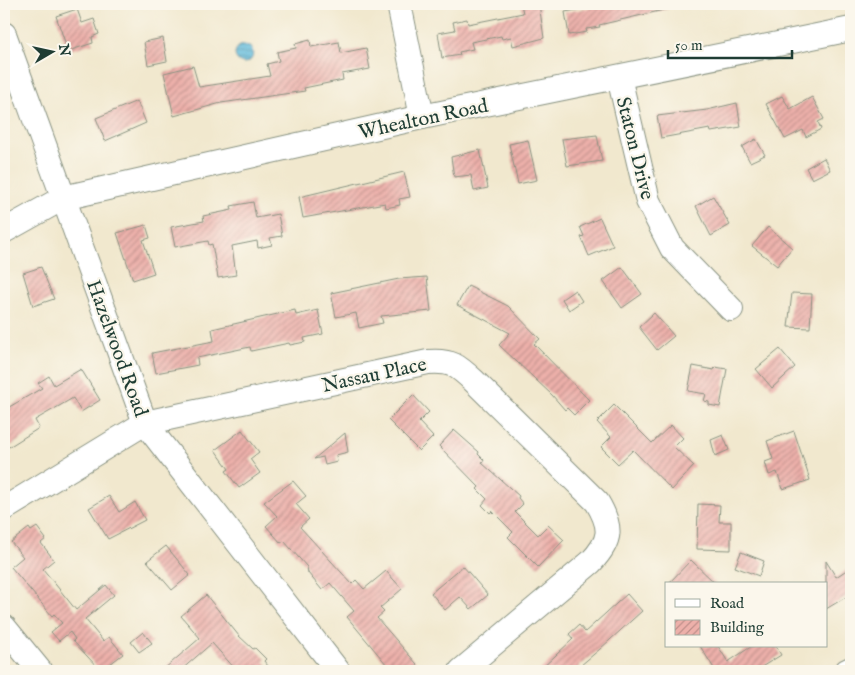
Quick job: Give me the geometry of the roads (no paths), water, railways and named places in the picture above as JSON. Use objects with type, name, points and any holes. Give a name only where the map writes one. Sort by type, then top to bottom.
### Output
[{"type":"street","points":[[400,4],[422,117]]},
{"type":"street","name":"Whealton Road","points":[[4,231],[63,198],[422,117],[851,29]]},
{"type":"street","name":"Hazelwood Road","points":[[4,34],[145,424],[338,671]]},
{"type":"street","name":"Staton Drive","points":[[619,77],[648,201],[672,248],[731,310]]},
{"type":"street","name":"Nassau Place","points":[[4,508],[145,424],[428,362],[447,361],[461,368],[597,502],[605,515],[609,533],[603,550],[591,562],[461,671]]},
{"type":"street","points":[[4,627],[40,671]]},
{"type":"street","points":[[847,671],[851,669]]},
{"type":"water","points":[[240,45],[248,45],[253,50],[251,61],[240,63],[235,58],[235,50]]}]
